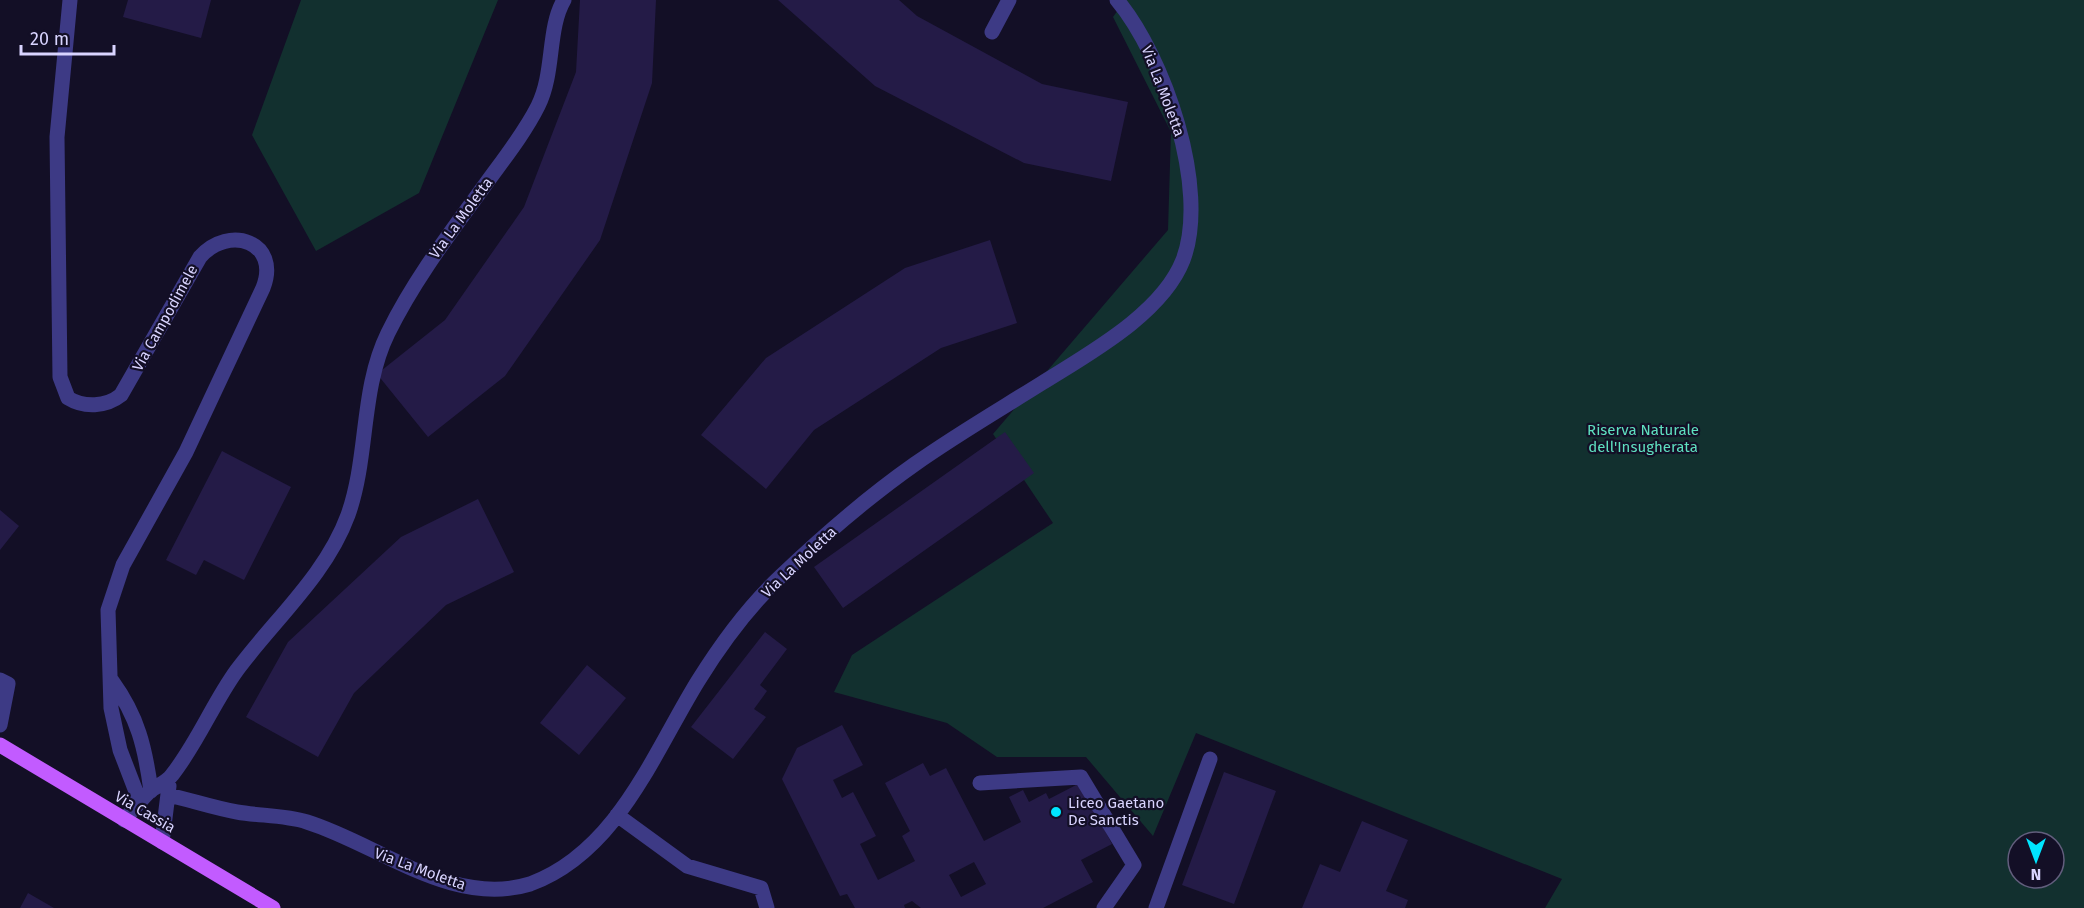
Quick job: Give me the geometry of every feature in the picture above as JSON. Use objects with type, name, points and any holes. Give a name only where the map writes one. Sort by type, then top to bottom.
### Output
[{"type":"main road","name":"Via Cassia","points":[[0,745],[273,908]]},
{"type":"street","name":"Via Campodimele","points":[[70,0],[57,137],[60,377],[68,398],[85,405],[97,405],[106,404],[121,395],[200,257],[212,245],[234,239],[251,243],[262,253],[268,271],[263,288],[186,452],[118,579],[108,617],[112,681]]},
{"type":"street","name":"Via La Moletta","points":[[170,778],[196,742],[218,697],[308,584],[342,529],[358,480],[373,375],[379,353],[434,254],[503,160],[538,107],[550,73],[558,14],[564,0]]},
{"type":"street","points":[[992,32],[1009,0]]},
{"type":"street","name":"Via La Moletta","points":[[168,795],[237,812],[305,821],[421,873],[458,886],[486,890],[513,888],[550,874],[587,849],[618,815],[700,677],[754,604],[780,577],[914,464],[1126,328],[1159,295],[1179,268],[1186,249],[1189,216],[1182,138],[1149,51],[1134,21],[1118,0]]},
{"type":"street","points":[[0,680],[8,684],[0,725]]},
{"type":"street","points":[[112,681],[130,706],[143,744],[151,790]]},
{"type":"street","points":[[112,681],[111,708],[116,735],[140,802]]},
{"type":"street","points":[[1156,908],[1210,759]]},
{"type":"street","points":[[980,783],[1081,777],[1134,865],[1104,908]]},
{"type":"street","points":[[124,820],[151,790],[170,778]]},
{"type":"street","points":[[162,842],[170,778]]},
{"type":"street","points":[[618,815],[687,866],[760,888],[767,908]]},
{"type":"green space","points":[[301,0],[498,0],[419,193],[316,251],[252,135]]},
{"type":"green space","name":"Riserva Naturale dell'Insugherata","points":[[1125,0],[2084,0],[2084,908],[1545,908],[1562,879],[1196,733],[1153,836],[1086,757],[997,757],[947,723],[834,692],[852,655],[1053,523],[993,434],[1168,230],[1171,132],[1113,17]]},
{"type":"building","points":[[128,0],[211,0],[201,38],[123,17]]},
{"type":"building","points":[[580,0],[656,0],[652,83],[600,240],[505,376],[428,437],[377,374],[445,320],[524,207],[576,72]]},
{"type":"building","points":[[778,0],[899,0],[917,16],[1042,84],[1128,102],[1111,181],[1024,163],[875,86]]},
{"type":"building","points":[[990,240],[1017,323],[941,348],[814,430],[766,489],[701,435],[766,358],[905,268]]},
{"type":"building","points":[[1005,432],[1034,473],[843,608],[814,567]]},
{"type":"building","points":[[222,451],[291,487],[244,580],[204,560],[196,575],[166,560]]},
{"type":"building","points":[[478,499],[514,572],[446,605],[354,693],[318,757],[246,717],[288,642],[401,537]]},
{"type":"building","points":[[0,510],[19,526],[0,550]]},
{"type":"building","points":[[765,632],[787,649],[760,685],[767,691],[754,709],[766,717],[733,759],[691,727]]},
{"type":"building","points":[[587,665],[626,698],[579,755],[540,723]]},
{"type":"building","name":"Liceo Gaetano De Sanctis","points":[[842,725],[863,765],[833,780],[842,798],[853,792],[876,836],[860,844],[878,880],[915,861],[902,836],[910,831],[885,783],[923,763],[930,776],[946,768],[984,841],[1021,822],[1009,797],[1023,790],[1029,802],[1046,793],[1049,799],[1080,783],[1112,844],[1081,860],[1093,882],[1043,908],[921,908],[912,901],[904,905],[905,908],[855,908],[847,894],[840,896],[782,779],[797,748]],"holes":[[[974,862],[986,884],[961,897],[949,875]]]},
{"type":"building","points":[[1224,772],[1276,791],[1234,904],[1182,885]]},
{"type":"building","points":[[1362,821],[1408,840],[1386,891],[1408,900],[1405,908],[1302,908],[1320,864],[1340,872]]},
{"type":"building","points":[[28,893],[54,908],[20,908]]},
{"type":"place","name":"Liceo Gaetano De Sanctis","points":[[1056,812]]}]
